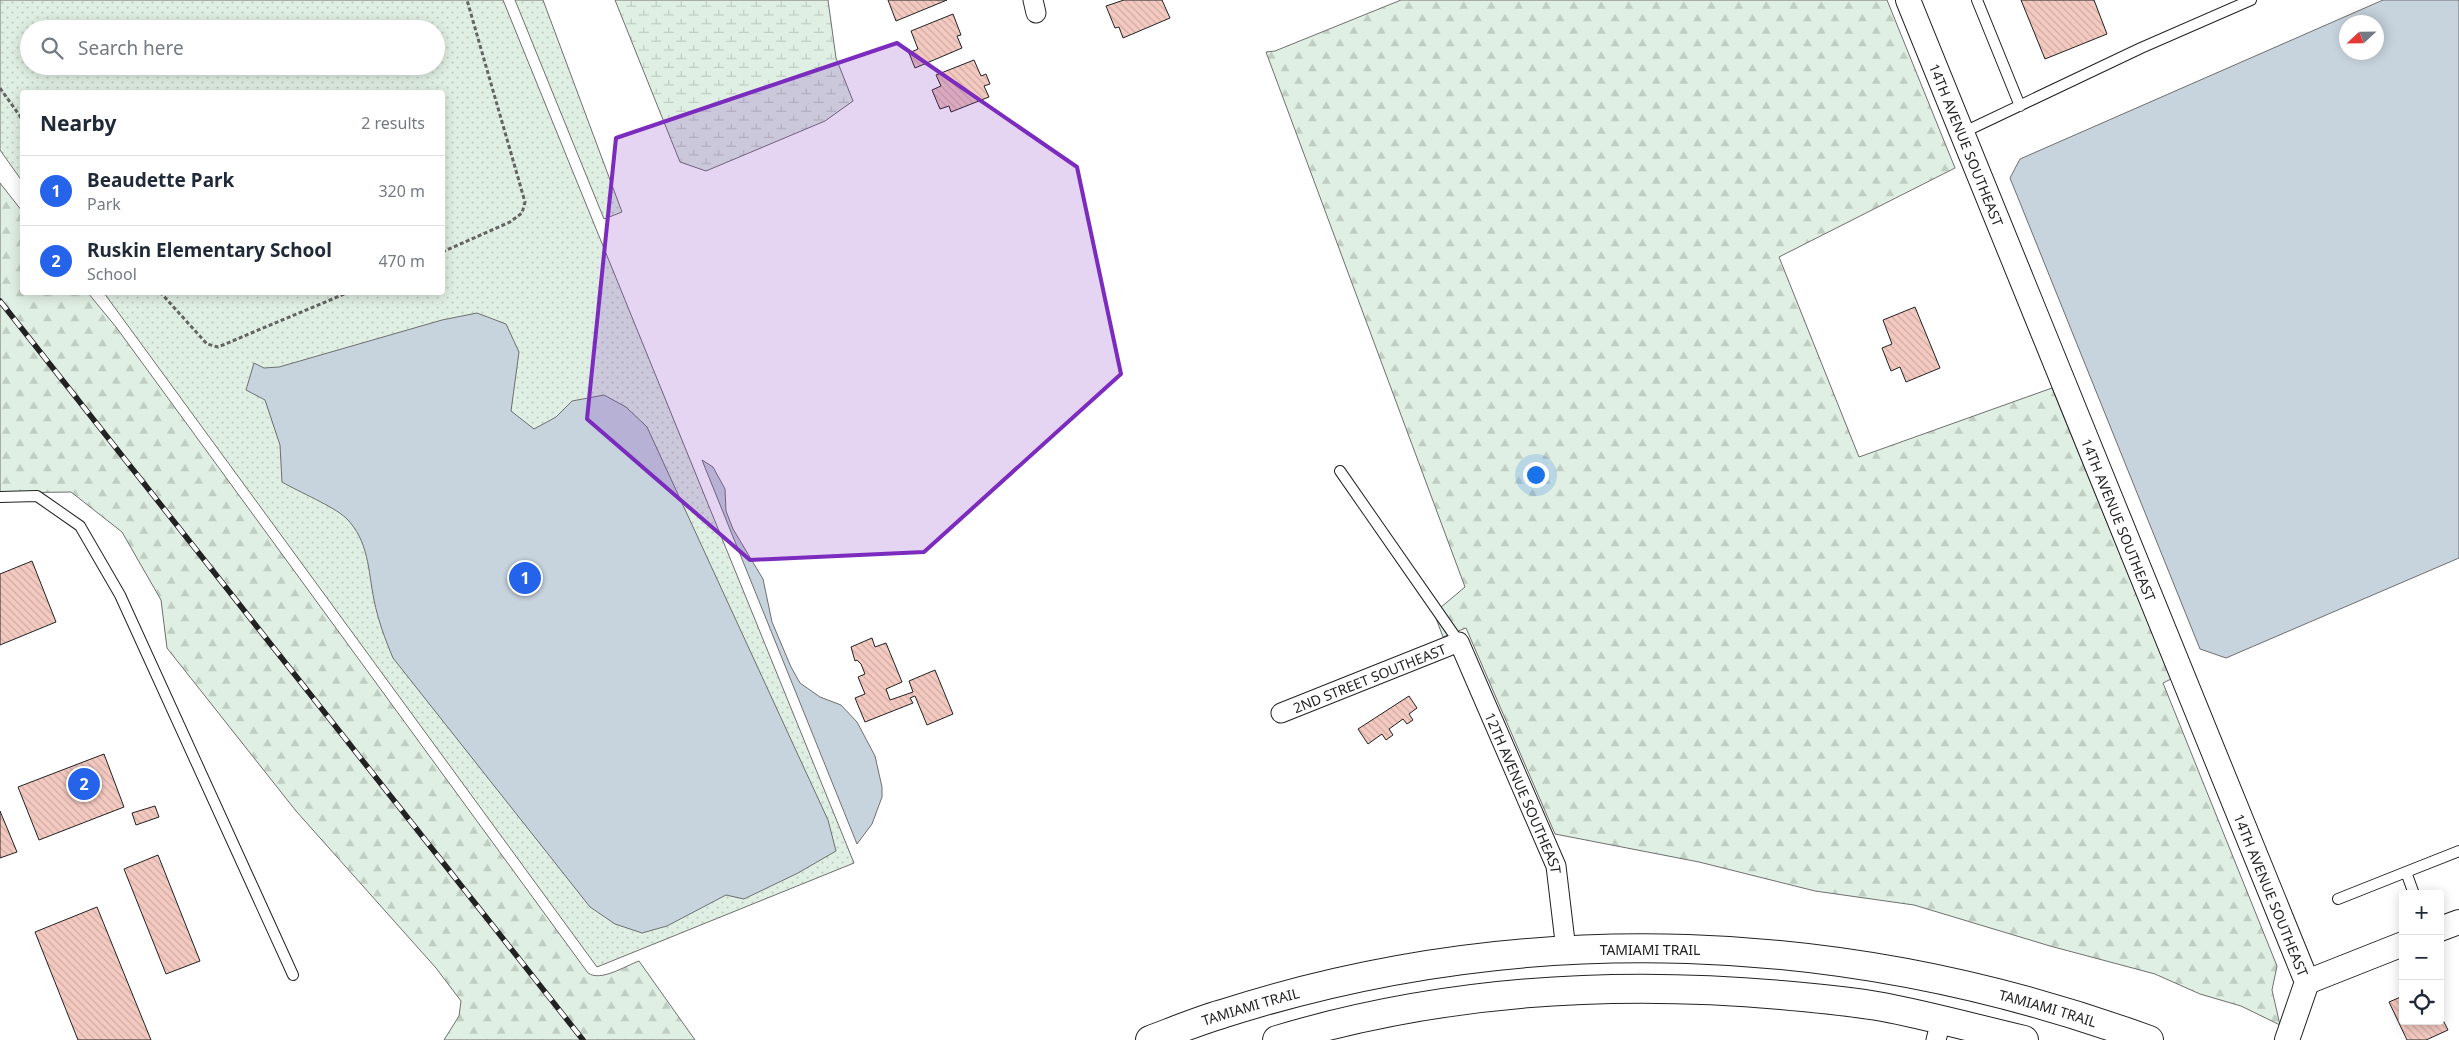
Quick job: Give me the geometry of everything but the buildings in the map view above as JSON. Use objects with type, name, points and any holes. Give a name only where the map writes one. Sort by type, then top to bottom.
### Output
[{"type":"main road","name":"TAMIAMI TRAIL","points":[[1150,1040],[1222,1014],[1309,989],[1385,973],[1476,958],[1566,950],[1652,947],[1745,951],[1836,960],[1929,977],[2018,997],[2099,1022],[2149,1040]]},
{"type":"main road","points":[[1278,1040],[1330,1024],[1401,1010],[1478,999],[1570,990],[1654,988],[1727,990],[1883,1007],[1938,1030],[2024,1040]]},
{"type":"street","name":"14TH AVENUE SOUTHEAST","points":[[1908,0],[2307,982],[2287,1040]]},
{"type":"street","name":"2ND STREET SOUTHEAST","points":[[1281,713],[1459,642]]},
{"type":"street","name":"12TH AVENUE SOUTHEAST","points":[[1459,642],[1556,866],[1566,950]]},
{"type":"street","points":[[2444,928],[2459,922]]},
{"type":"street","points":[[2307,982],[2399,946]]},
{"type":"lane","points":[[1977,0],[2020,106]]},
{"type":"lane","points":[[1962,133],[2244,1]]},
{"type":"lane","points":[[1340,471],[1459,642]]},
{"type":"lane","points":[[0,497],[37,496],[80,526],[120,595],[293,975]]},
{"type":"lane","points":[[2338,898],[2459,852]]},
{"type":"lane","points":[[2406,872],[2413,890]]},
{"type":"path","points":[[445,251],[510,222],[522,213],[525,202],[467,0]]},
{"type":"path","points":[[0,88],[20,116]]},
{"type":"path","points":[[163,295],[207,344],[218,347],[342,295]]},
{"type":"highlighted area","points":[[897,43],[1077,167],[1121,374],[924,552],[750,560],[587,419],[616,138]]},
{"type":"green space","points":[[0,0],[503,0],[854,863],[597,967],[105,295],[445,295],[445,90],[20,90],[20,178],[0,150]]},
{"type":"green space","points":[[515,0],[543,0],[622,212],[604,219]]},
{"type":"green space","points":[[615,0],[828,0],[836,58],[853,101],[825,121],[706,171],[680,162]]},
{"type":"green space","points":[[1401,0],[1887,0],[1955,168],[1779,257],[1859,457],[2052,388],[2171,679],[2163,683],[2277,966],[2272,990],[2280,1025],[2241,1006],[2200,994],[2155,974],[2050,946],[1914,905],[1815,891],[1699,862],[1555,834],[1466,628],[1443,637],[1434,613],[1465,587],[1266,52],[1275,51]]},
{"type":"green space","points":[[0,183],[20,208],[20,295],[90,295],[116,327],[588,973],[599,976],[639,961],[695,1040],[444,1040],[459,1016],[461,1001],[436,968],[296,811],[167,648],[161,600],[122,532],[71,492],[0,493]]},
{"type":"shaded area","points":[[2383,0],[2459,0],[2459,558],[2226,658],[2200,649],[2010,178],[2020,159],[2339,19],[2339,60],[2384,60],[2384,15],[2349,15]]},
{"type":"shaded area","points":[[477,313],[506,324],[519,352],[511,411],[534,429],[556,417],[572,401],[604,395],[626,407],[647,427],[828,820],[836,851],[798,873],[744,899],[726,895],[667,926],[642,933],[615,924],[590,907],[393,658],[378,615],[366,556],[359,536],[354,527],[340,513],[282,482],[280,445],[265,400],[246,390],[254,363],[264,368],[279,367],[442,320]]},
{"type":"shaded area","points":[[702,460],[713,467],[725,489],[726,511],[733,529],[763,579],[772,622],[791,667],[800,683],[820,697],[841,705],[857,722],[875,756],[882,787],[882,797],[872,824],[857,844]]},
{"type":"railway","points":[[0,301],[583,1040]]},
{"type":"place","name":"Beaudette Park","points":[[525,578]]},
{"type":"place","name":"Ruskin Elementary School","points":[[84,784]]}]
